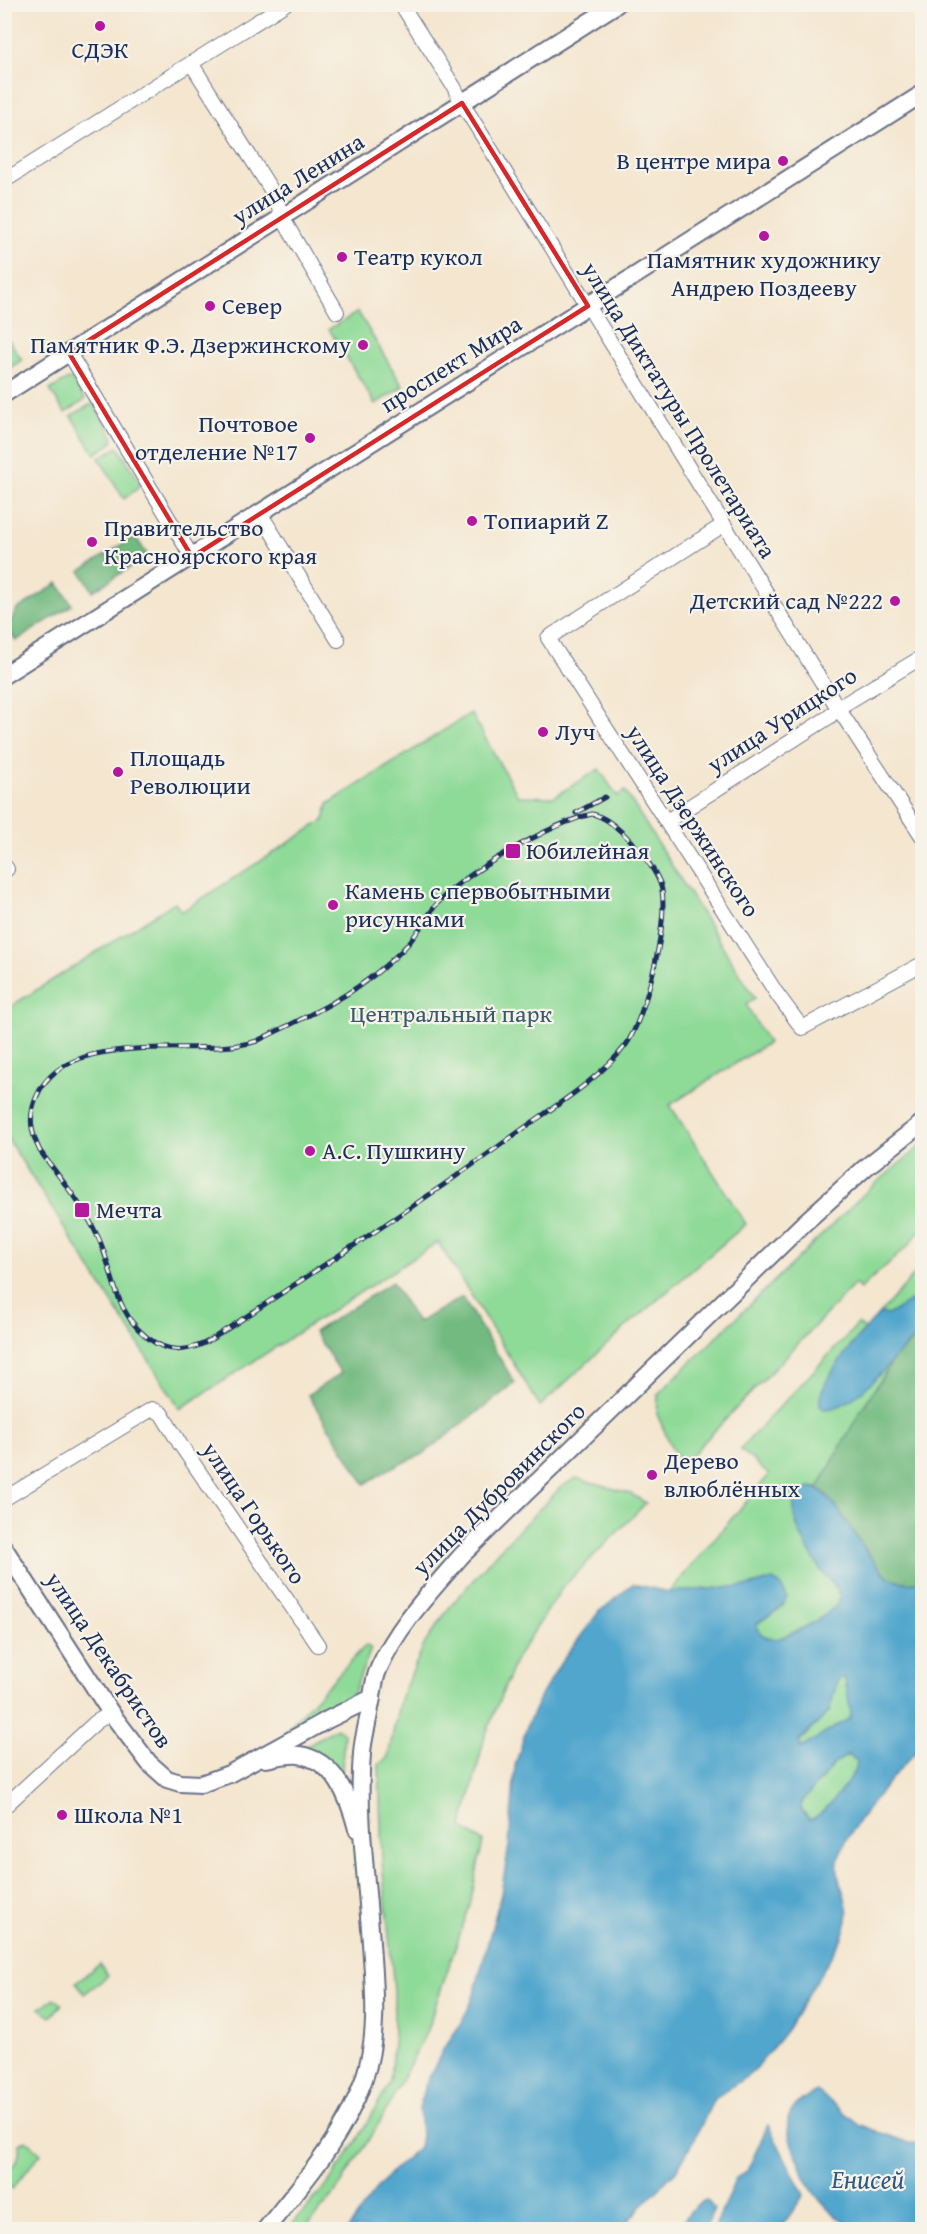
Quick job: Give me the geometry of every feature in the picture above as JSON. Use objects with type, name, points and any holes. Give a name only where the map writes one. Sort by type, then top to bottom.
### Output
[{"type":"main road","name":"улица Ленина","points":[[4,394],[617,4]]},
{"type":"main road","name":"проспект Мира","points":[[4,675],[922,94]]},
{"type":"main road","name":"улица Дубровинского","points":[[264,2229],[332,2146],[365,2078],[374,2035],[374,2002],[369,1904],[363,1855],[362,1750],[377,1670],[391,1644],[423,1600],[462,1555],[803,1224],[865,1168],[922,1123]]},
{"type":"main road","name":"улица Декабристов","points":[[4,1548],[111,1713],[156,1772],[167,1779],[180,1783],[201,1784],[229,1774],[372,1698]]},
{"type":"main road","points":[[4,1566],[26,1582]]},
{"type":"main road","points":[[253,1761],[298,1755],[325,1767],[340,1783],[349,1802],[363,1855]]},
{"type":"street","points":[[4,181],[285,4]]},
{"type":"street","name":"улица Диктатуры Пролетариата","points":[[401,4],[723,525],[922,836]]},
{"type":"street","points":[[191,63],[275,196],[282,218],[337,312]]},
{"type":"street","points":[[69,353],[192,556]]},
{"type":"street","points":[[260,513],[338,640]]},
{"type":"street","name":"улица Дзержинского","points":[[723,525],[548,638],[777,994],[802,1028],[922,964]]},
{"type":"street","name":"улица Урицкого","points":[[667,821],[829,717],[838,708],[922,657]]},
{"type":"street","name":"улица Горького","points":[[4,1500],[152,1409],[161,1413],[318,1645]]},
{"type":"street","points":[[4,1807],[96,1722],[111,1713]]},
{"type":"highlighted area","points":[[462,103],[588,306],[192,557],[69,353]]},
{"type":"green space","points":[[358,312],[403,387],[375,404],[329,329]]},
{"type":"green space","points":[[4,333],[22,360],[5,371],[4,371]]},
{"type":"green space","points":[[68,379],[73,380],[85,400],[65,413],[50,390]]},
{"type":"green space","points":[[93,403],[113,436],[112,443],[95,454],[71,416]]},
{"type":"green space","points":[[118,447],[140,481],[138,488],[124,499],[99,458]]},
{"type":"green space","points":[[135,536],[148,556],[93,591],[80,571]]},
{"type":"green space","points":[[58,583],[72,605],[16,641],[8,628],[16,610]]},
{"type":"green space","name":"Центральный парк","points":[[471,713],[518,796],[554,797],[599,769],[617,796],[625,791],[755,998],[746,1004],[768,1043],[670,1105],[746,1224],[627,1326],[540,1406],[438,1242],[180,1409],[5,1135],[5,1010],[175,902],[181,912],[324,820],[328,804]]},
{"type":"green space","points":[[922,1145],[922,1228],[908,1246],[860,1289],[855,1284],[682,1465],[674,1453],[657,1414],[658,1394],[869,1189]]},
{"type":"green space","points":[[922,1266],[922,1294],[888,1315],[880,1313]]},
{"type":"green space","points":[[392,1282],[417,1323],[462,1297],[515,1383],[423,1454],[389,1469],[365,1484],[308,1395],[341,1373],[314,1332]]},
{"type":"green space","points":[[858,1324],[865,1329],[849,1348],[864,1389],[895,1357],[860,1412],[818,1488],[811,1487],[798,1529],[821,1571],[838,1589],[840,1601],[819,1619],[776,1639],[762,1635],[756,1625],[784,1605],[766,1581],[748,1586],[669,1592],[769,1475],[740,1449]]},
{"type":"green space","points":[[915,1339],[922,1340],[922,1581],[901,1582],[894,1580],[878,1566],[826,1494],[818,1488],[860,1412],[895,1357]]},
{"type":"green space","points":[[576,1478],[631,1494],[646,1503],[562,1588],[516,1659],[485,1736],[462,1828],[483,1841],[470,1905],[426,2033],[381,2120],[336,2192],[305,2229],[288,2229],[330,2181],[358,2139],[390,2082],[394,1990],[382,1861],[379,1764],[388,1757],[400,1699],[425,1643],[449,1608],[498,1551],[561,1487]]},
{"type":"green space","points":[[366,1645],[371,1649],[353,1694],[285,1731]]},
{"type":"green space","points":[[843,1677],[851,1713],[850,1718],[801,1749],[799,1742],[829,1712],[837,1681]]},
{"type":"green space","points":[[337,1728],[344,1733],[342,1771],[307,1751],[307,1745]]},
{"type":"green space","points":[[848,1755],[857,1761],[851,1776],[831,1803],[810,1820],[801,1808],[802,1802],[835,1763]]},
{"type":"green space","points":[[100,1964],[108,1976],[84,1994],[76,1982]]},
{"type":"green space","points":[[54,1998],[62,2004],[51,2017],[40,2008]]},
{"type":"green space","points":[[26,2140],[41,2153],[12,2189],[5,2183],[5,2172],[17,2161],[19,2144]]},
{"type":"water","points":[[922,1294],[922,1340],[918,1338],[911,1341],[871,1383],[848,1401],[836,1407],[824,1409],[820,1406],[820,1397],[832,1372],[880,1313],[888,1315]]},
{"type":"water","points":[[811,1487],[821,1491],[887,1575],[901,1582],[922,1581],[922,1747],[874,1801],[842,1850],[838,1867],[847,1906],[848,1916],[845,1929],[842,1938],[787,2030],[753,2072],[714,2099],[676,2171],[621,2229],[348,2229],[377,2188],[419,2147],[421,2135],[419,2109],[424,2088],[444,2048],[462,2022],[473,1998],[501,1894],[509,1845],[515,1766],[528,1723],[560,1664],[598,1613],[633,1584],[669,1592],[748,1586],[773,1580],[780,1584],[787,1597],[777,1611],[756,1625],[762,1635],[770,1639],[789,1635],[828,1612],[840,1601],[839,1595],[835,1586],[820,1569],[800,1533],[794,1513],[796,1493]],"holes":[[[843,1677],[851,1713],[850,1718],[801,1748],[799,1741],[829,1712],[837,1681]],[[848,1755],[857,1761],[851,1776],[831,1804],[809,1820],[801,1809],[802,1802],[835,1763]]]},
{"type":"water","name":"Енисей","points":[[817,2091],[860,2125],[909,2143],[922,2144],[922,2229],[916,2221],[910,2223],[905,2230],[875,2229],[852,2225],[836,2216],[818,2198],[801,2169],[788,2127],[788,2120],[796,2106]]},
{"type":"water","points":[[768,2125],[804,2195],[780,2229],[714,2229],[736,2178],[747,2171]]},
{"type":"water","points":[[707,2200],[714,2209],[704,2229],[678,2229],[694,2207]]},
{"type":"railway","points":[[576,813],[605,797]]},
{"type":"railway","points":[[592,814],[611,823],[641,853],[660,883],[663,898],[660,941],[655,966],[641,1013],[626,1045],[588,1083],[558,1105],[402,1213],[210,1340],[197,1346],[181,1349],[157,1344],[147,1337],[123,1307],[100,1242],[85,1213],[40,1151],[34,1138],[31,1118],[34,1105],[51,1075],[74,1061],[103,1052],[232,1046],[257,1041],[320,1009],[365,982],[405,948],[436,905],[486,865],[554,828],[592,814]]},
{"type":"place","name":"СДЭК","points":[[100,26]]},
{"type":"place","name":"В центре мира","points":[[783,161]]},
{"type":"place","name":"Памятник художнику Андрею Поздееву","points":[[764,236]]},
{"type":"place","name":"Театр кукол","points":[[342,257]]},
{"type":"place","name":"Север","points":[[210,306]]},
{"type":"place","name":"Памятник Ф.Э. Дзержинскому","points":[[363,345]]},
{"type":"place","name":"Почтовое отделение №17","points":[[310,438]]},
{"type":"place","name":"Топиарий Z","points":[[472,521]]},
{"type":"place","name":"Правительство Красноярского края","points":[[92,542]]},
{"type":"place","name":"Детский сад №222","points":[[895,601]]},
{"type":"place","name":"Луч","points":[[543,732]]},
{"type":"place","name":"Площадь Революции","points":[[118,772]]},
{"type":"place","name":"Юбилейная","points":[[513,851]]},
{"type":"place","name":"Камень с первобытными рисунками","points":[[333,905]]},
{"type":"place","name":"А.С. Пушкину","points":[[310,1151]]},
{"type":"place","name":"Мечта","points":[[82,1210]]},
{"type":"place","name":"Дерево влюблённых","points":[[652,1475]]},
{"type":"place","name":"Школа №1","points":[[62,1815]]}]
